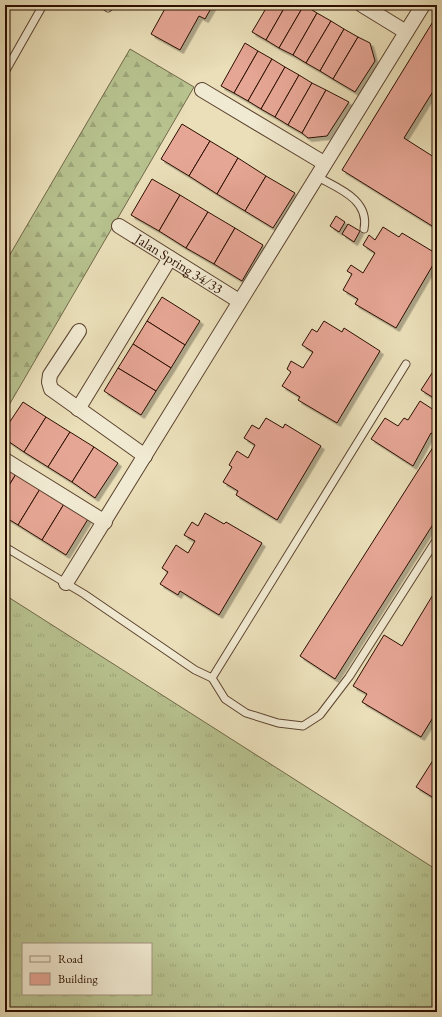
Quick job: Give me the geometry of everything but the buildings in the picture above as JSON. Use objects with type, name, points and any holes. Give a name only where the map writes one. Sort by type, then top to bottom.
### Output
[{"type":"street","points":[[362,5],[406,32]]},
{"type":"street","points":[[66,583],[105,522],[239,300],[422,5]]},
{"type":"street","points":[[202,90],[324,163]]},
{"type":"street","name":"Jalan Spring 34/33","points":[[119,226],[239,300]]},
{"type":"street","points":[[78,409],[170,258]]},
{"type":"street","points":[[79,331],[50,375],[48,382],[51,389],[144,456]]},
{"type":"street","points":[[5,460],[105,522]]},
{"type":"lane","points":[[5,72],[43,5]]},
{"type":"lane","points":[[316,176],[349,194],[358,202],[366,220],[364,229]]},
{"type":"lane","points":[[212,678],[406,364]]},
{"type":"lane","points":[[5,547],[66,583],[195,670],[212,678],[225,698],[246,713],[278,723],[303,726],[320,715],[349,677],[437,539]]},
{"type":"green space","points":[[130,49],[194,87],[5,412],[5,263]]},
{"type":"green space","points":[[5,595],[437,870],[437,1012],[5,1012]]}]
